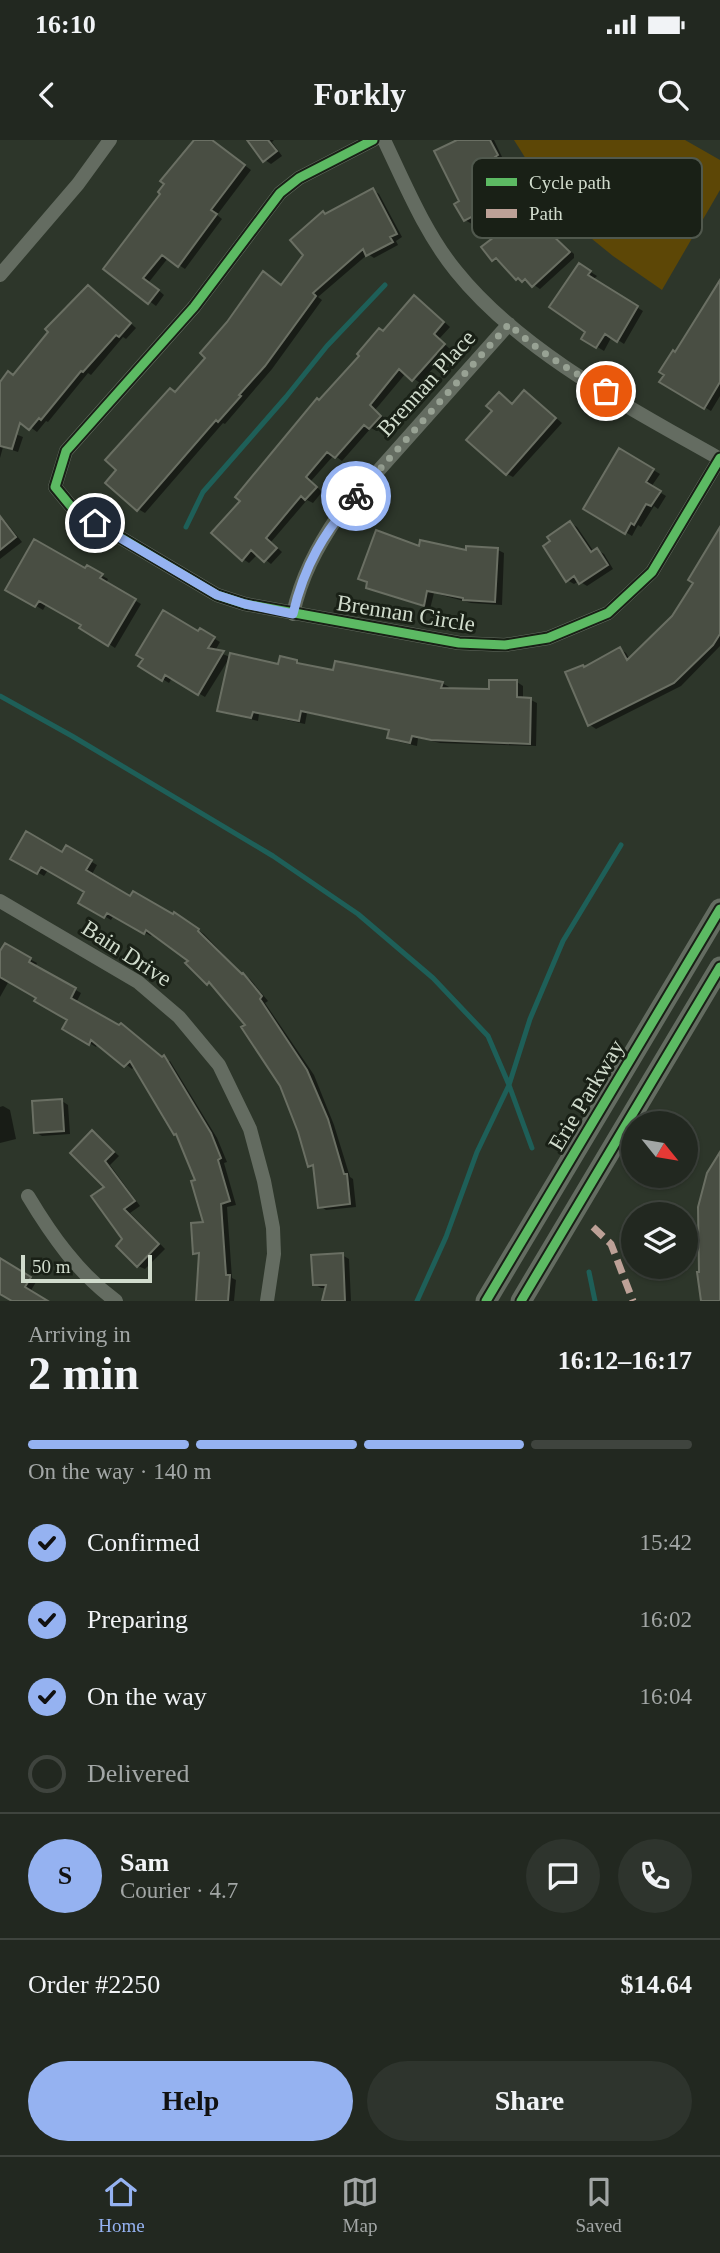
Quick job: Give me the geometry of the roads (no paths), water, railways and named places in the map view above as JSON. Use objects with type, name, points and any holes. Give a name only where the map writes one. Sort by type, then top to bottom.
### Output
[{"type":"main road","name":"Erie Parkway","points":[[486,1301],[720,909]]},
{"type":"main road","points":[[521,1301],[720,967]]},
{"type":"street","points":[[0,275],[78,184],[110,140]]},
{"type":"street","name":"Brennan Circle","points":[[373,140],[299,178],[280,192],[194,307],[66,451],[55,488],[74,510],[217,595],[245,604],[459,643],[505,645],[548,638],[608,613],[652,572],[720,459]]},
{"type":"street","points":[[384,140],[422,217],[455,270],[524,339],[720,459]]},
{"type":"street","name":"Brennan Place","points":[[293,614],[297,596],[317,546],[338,516],[509,324]]},
{"type":"street","name":"Bain Drive","points":[[0,901],[138,982],[179,1017],[219,1065],[250,1129],[264,1181],[273,1228],[274,1254],[267,1301]]},
{"type":"street","points":[[28,1196],[50,1233],[78,1267],[116,1301]]},
{"type":"waterway","points":[[186,527],[203,492],[327,346],[385,285]]},
{"type":"waterway","points":[[0,696],[273,856],[358,914],[433,978],[488,1036],[509,1085],[477,1152],[446,1237],[417,1301]]},
{"type":"waterway","points":[[532,1148],[509,1085],[530,1019],[563,941],[621,845]]},
{"type":"waterway","points":[[589,1272],[595,1301]]}]
